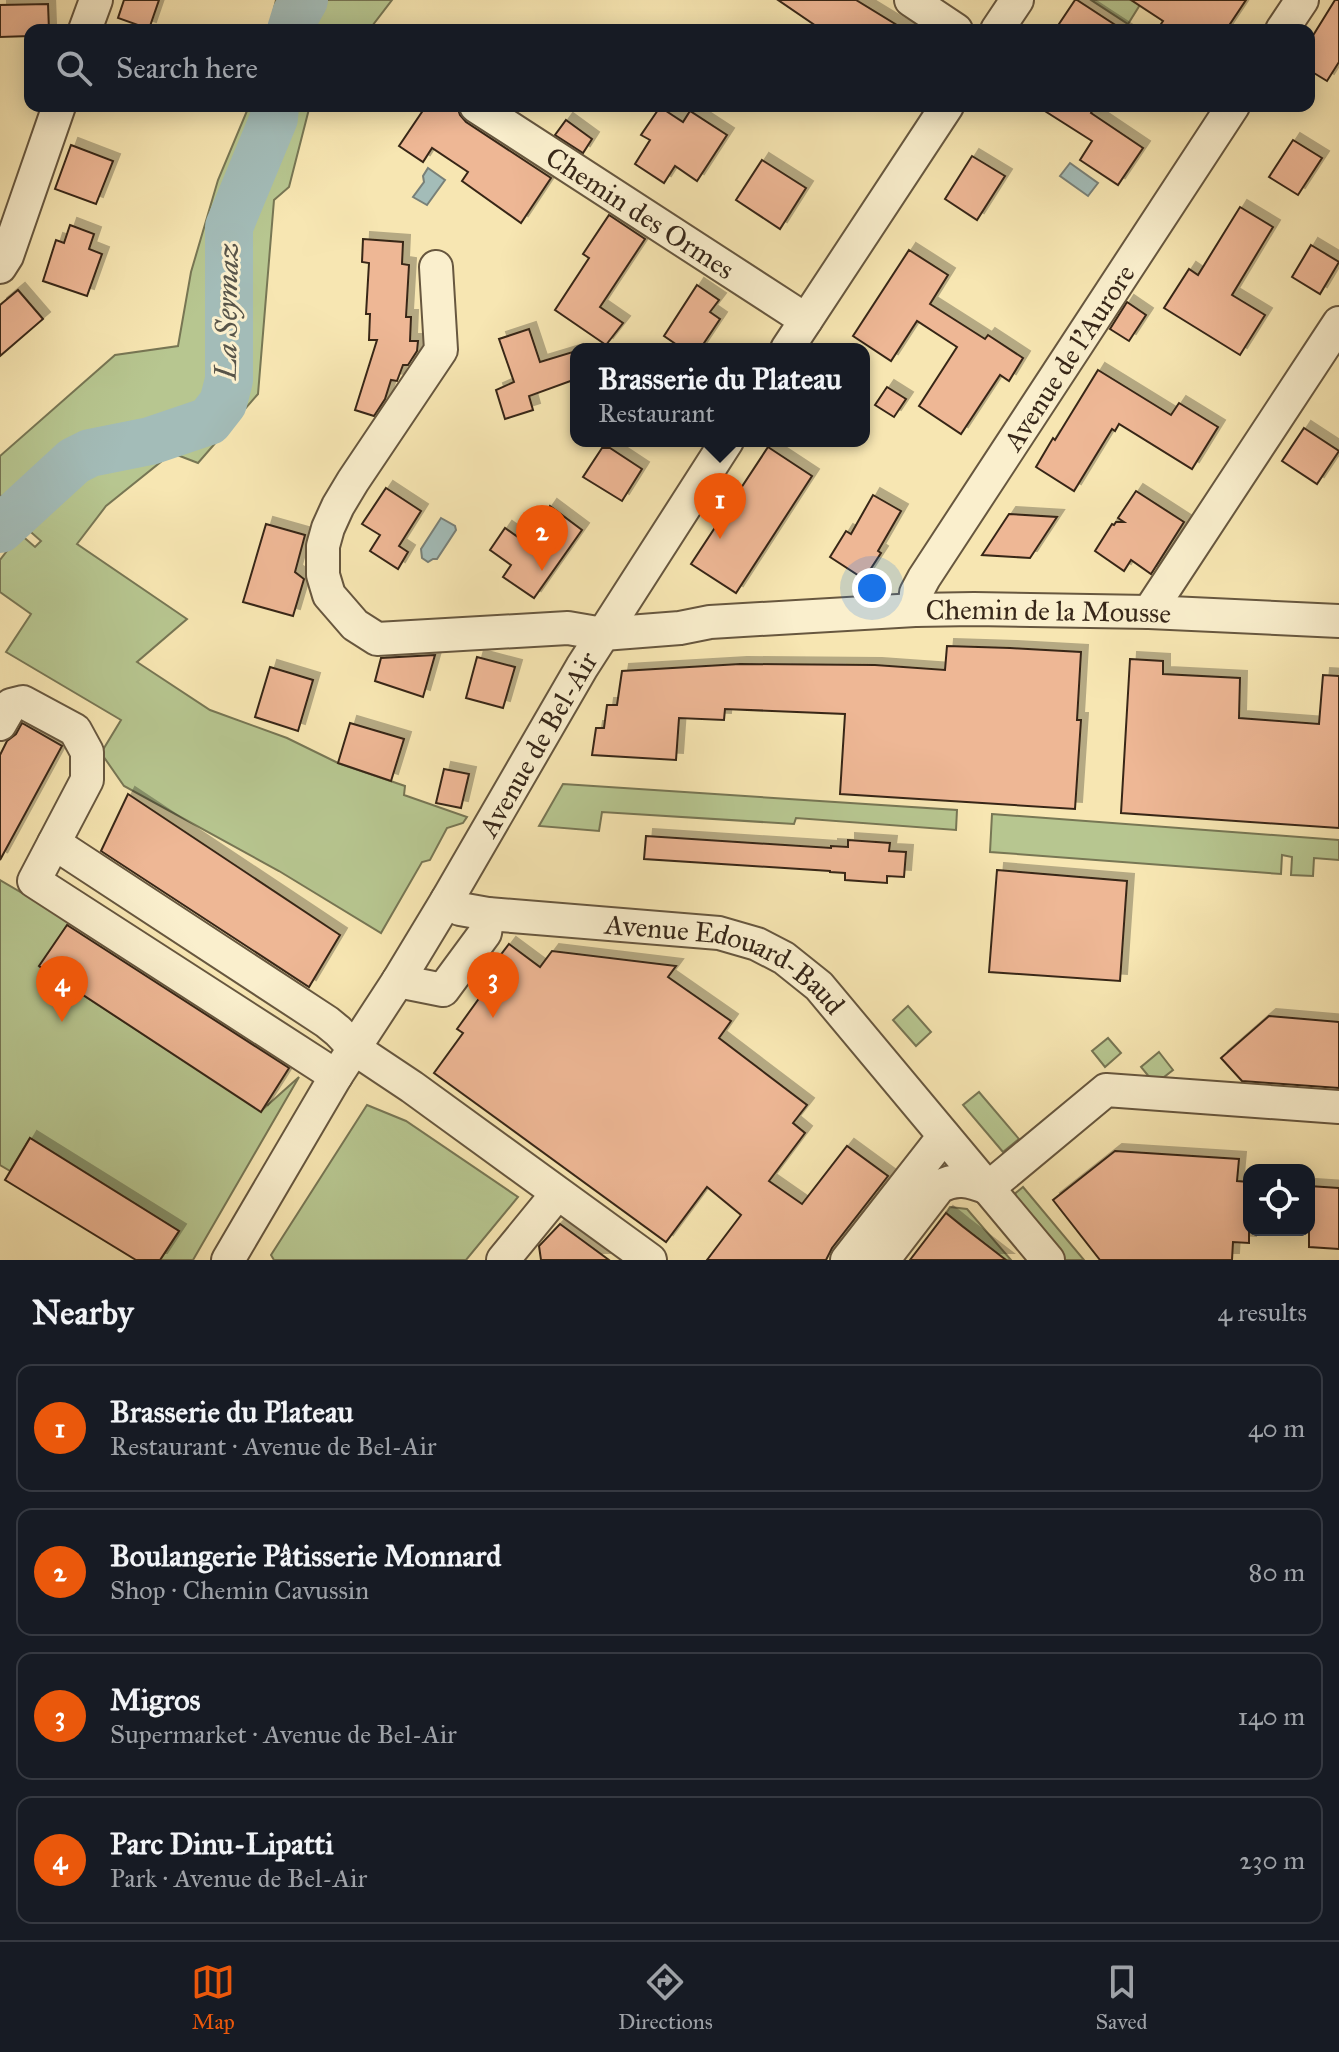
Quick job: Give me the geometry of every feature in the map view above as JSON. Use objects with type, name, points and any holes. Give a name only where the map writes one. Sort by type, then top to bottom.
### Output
[{"type":"street","points":[[87,24],[96,0]]},
{"type":"street","points":[[911,0],[947,24]]},
{"type":"street","points":[[1001,24],[1017,0]]},
{"type":"street","points":[[1286,24],[1302,0]]},
{"type":"street","points":[[0,267],[7,256],[57,112]]},
{"type":"street","name":"Chemin des Ormes","points":[[485,112],[806,320]]},
{"type":"street","points":[[791,343],[943,112]]},
{"type":"street","name":"Avenue de l'Aurore","points":[[915,610],[916,593],[924,578],[1229,112]]},
{"type":"street","name":"Chemin de la Mousse","points":[[436,267],[441,350],[338,506],[323,546],[323,575],[329,595],[355,625],[377,639],[568,628],[603,634],[680,628],[710,622],[915,610],[1149,612],[1339,621]]},
{"type":"street","points":[[1149,612],[1339,323]]},
{"type":"street","name":"Avenue de Bel-Air","points":[[228,1260],[336,1076],[447,900],[603,634],[723,447]]},
{"type":"street","name":"Chemin de la Mousse","points":[[630,591],[678,616],[710,622]]},
{"type":"street","points":[[3,718],[11,705],[23,702],[75,730],[87,752],[87,780],[34,881],[336,1076]]},
{"type":"street","points":[[54,843],[327,1022],[355,1049],[650,1260]]},
{"type":"street","name":"Avenue Edouard-Baud","points":[[447,900],[460,909],[488,914],[719,933],[757,944],[784,958],[819,986],[1048,1260]]},
{"type":"street","points":[[398,981],[443,990],[485,933],[488,914]]},
{"type":"street","points":[[883,1260],[939,1187],[949,1181],[966,1181],[988,1188],[1106,1090],[1339,1107]]},
{"type":"street","points":[[847,1260],[944,1136]]},
{"type":"street","points":[[503,1260],[557,1194]]},
{"type":"green space","points":[[276,0],[392,0],[374,24],[270,24]]},
{"type":"green space","points":[[1091,0],[1143,0],[1128,24]]},
{"type":"green space","points":[[246,112],[308,112],[289,187],[274,200],[258,394],[198,463],[172,453],[106,506],[77,544],[187,619],[137,662],[210,710],[287,738],[338,763],[405,786],[404,795],[467,817],[463,823],[447,828],[430,860],[422,862],[381,933],[279,871],[124,786],[101,753],[121,720],[6,652],[31,614],[0,592],[0,560],[20,534],[35,547],[41,541],[7,511],[16,502],[16,495],[1,496],[0,501],[0,456],[115,355],[178,346],[191,272],[218,180]]},
{"type":"green space","points":[[563,784],[957,810],[956,830],[796,818],[794,824],[602,812],[599,831],[539,826]]},
{"type":"green space","points":[[992,814],[1339,840],[1339,860],[1314,858],[1313,876],[1291,875],[1292,857],[1282,855],[1281,874],[990,852]]},
{"type":"green space","points":[[0,880],[70,921],[40,967],[261,1111],[299,1077],[193,1260],[160,1260],[179,1231],[30,1138],[10,1171],[0,1165]]},
{"type":"green space","points":[[908,1006],[931,1032],[916,1046],[893,1020]]},
{"type":"green space","points":[[1108,1038],[1121,1053],[1105,1067],[1092,1051]]},
{"type":"green space","points":[[1159,1052],[1173,1070],[1155,1084],[1141,1067]]},
{"type":"green space","points":[[979,1092],[1019,1139],[1003,1152],[963,1105]]},
{"type":"green space","points":[[367,1105],[406,1121],[518,1197],[466,1260],[274,1260],[271,1255]]},
{"type":"green space","points":[[1023,1187],[1084,1260],[1065,1260],[1012,1196]]},
{"type":"green space","points":[[950,1207],[967,1209],[1011,1260],[998,1260],[1000,1256],[946,1213]]},
{"type":"water","points":[[1070,163],[1098,183],[1088,196],[1060,176]]},
{"type":"water","points":[[428,168],[445,180],[427,205],[413,197],[424,182],[423,176]]},
{"type":"water","points":[[441,518],[455,526],[456,530],[437,559],[428,562],[422,558],[421,549]]},
{"type":"building","points":[[124,0],[159,0],[151,24],[135,24],[118,18]]},
{"type":"building","points":[[778,0],[856,0],[895,24],[813,24]]},
{"type":"building","points":[[1077,0],[1114,24],[1059,24]]},
{"type":"building","points":[[1131,0],[1246,0],[1230,24],[1161,24],[1163,21]]},
{"type":"building","points":[[1335,0],[1339,0],[1339,62],[1327,81],[1315,74],[1315,32]]},
{"type":"building","points":[[48,4],[49,24],[24,24],[24,36],[0,37],[0,5]]},
{"type":"building","points":[[422,112],[459,112],[466,122],[551,178],[521,223],[462,181],[468,172],[432,148],[423,162],[399,146]]},
{"type":"building","points":[[657,112],[668,112],[683,122],[692,112],[727,135],[697,181],[675,166],[664,183],[635,164],[650,140],[641,135]]},
{"type":"building","points":[[1046,112],[1092,112],[1143,148],[1118,185],[1080,160],[1092,141]]},
{"type":"building","points":[[566,120],[592,139],[583,153],[555,135]]},
{"type":"building","points":[[1293,140],[1322,158],[1298,195],[1269,177]]},
{"type":"building","points":[[71,145],[113,161],[96,204],[55,189]]},
{"type":"building","points":[[972,156],[1005,176],[977,220],[945,199]]},
{"type":"building","points":[[762,160],[806,188],[780,229],[736,200]]},
{"type":"building","points":[[1240,207],[1273,227],[1232,295],[1265,315],[1240,355],[1164,308],[1189,269],[1198,275]]},
{"type":"building","points":[[609,215],[645,239],[600,307],[623,323],[608,343],[555,310],[589,258],[583,254]]},
{"type":"building","points":[[70,225],[94,234],[89,249],[102,254],[87,296],[43,281],[56,240],[64,243]]},
{"type":"building","points":[[363,239],[403,242],[402,264],[409,265],[406,317],[411,317],[410,341],[418,341],[417,351],[408,365],[403,365],[397,381],[391,380],[385,399],[374,416],[355,410],[377,340],[369,340],[370,314],[366,314],[369,263],[362,262]]},
{"type":"building","points":[[1311,245],[1339,262],[1320,294],[1292,277]]},
{"type":"building","points":[[909,250],[948,275],[930,304],[985,339],[988,335],[1023,358],[1009,381],[1000,375],[961,434],[919,406],[957,347],[917,321],[891,361],[870,347],[870,343],[864,343],[853,336]]},
{"type":"building","points":[[697,285],[719,300],[710,312],[720,319],[704,343],[674,343],[664,336]]},
{"type":"building","points":[[18,290],[43,319],[0,356],[0,305]]},
{"type":"building","points":[[1127,302],[1146,315],[1129,341],[1110,329]]},
{"type":"building","points":[[529,329],[540,362],[570,353],[570,381],[529,396],[533,410],[505,419],[496,390],[514,382],[499,339]]},
{"type":"building","points":[[1098,370],[1171,415],[1179,403],[1218,427],[1192,469],[1119,424],[1115,431],[1112,429],[1074,491],[1036,467]]},
{"type":"building","points":[[887,387],[906,399],[894,417],[875,405]]},
{"type":"building","points":[[1304,428],[1339,451],[1317,484],[1282,461]]},
{"type":"building","points":[[768,447],[812,476],[736,593],[691,564]]},
{"type":"building","points":[[602,448],[610,448],[642,469],[622,501],[583,477]]},
{"type":"building","points":[[386,488],[421,511],[399,546],[408,552],[398,569],[370,551],[380,535],[362,524]]},
{"type":"building","points":[[1136,491],[1184,522],[1151,574],[1131,560],[1124,571],[1095,551],[1112,524],[1124,522],[1118,518]]},
{"type":"building","points":[[873,495],[901,511],[878,551],[881,553],[864,579],[830,557],[846,531],[851,534]]},
{"type":"building","points":[[550,506],[582,530],[534,598],[503,577],[511,565],[490,550],[505,528],[525,542]]},
{"type":"building","points":[[1009,514],[1057,517],[1030,558],[982,555]]},
{"type":"building","points":[[266,524],[305,535],[295,572],[304,579],[293,616],[243,602]]},
{"type":"building","points":[[947,646],[1081,652],[1077,720],[1081,720],[1075,809],[840,794],[845,714],[725,709],[724,720],[679,718],[676,760],[592,755],[596,728],[604,728],[607,705],[617,705],[622,671],[740,664],[875,665],[945,670]]},
{"type":"building","points":[[435,655],[423,697],[375,681],[381,658]]},
{"type":"building","points":[[477,657],[515,667],[503,708],[466,698]]},
{"type":"building","points":[[1130,659],[1163,661],[1163,674],[1240,678],[1239,718],[1319,724],[1323,675],[1339,676],[1339,828],[1121,813]]},
{"type":"building","points":[[270,667],[313,680],[298,731],[255,717]]},
{"type":"building","points":[[22,723],[62,746],[0,860],[0,755]]},
{"type":"building","points":[[350,723],[404,739],[391,781],[338,763]]},
{"type":"building","points":[[444,769],[469,774],[461,808],[436,803]]},
{"type":"building","points":[[128,794],[340,935],[309,987],[101,851]]},
{"type":"building","points":[[646,836],[831,848],[848,847],[848,840],[890,843],[889,851],[906,852],[904,877],[887,876],[887,883],[845,880],[845,873],[830,871],[644,859]]},
{"type":"building","points":[[997,870],[1127,881],[1120,981],[989,972]]},
{"type":"building","points":[[67,925],[289,1068],[261,1112],[39,966]]},
{"type":"building","points":[[509,944],[540,967],[552,951],[676,966],[668,977],[731,1021],[719,1038],[807,1105],[793,1123],[805,1133],[769,1181],[802,1204],[847,1146],[888,1176],[826,1260],[707,1260],[741,1215],[707,1187],[666,1242],[434,1073],[463,1033],[457,1029],[485,990],[481,987]]},
{"type":"building","points":[[1269,1016],[1339,1022],[1339,1088],[1242,1081],[1221,1058]]},
{"type":"building","points":[[30,1138],[179,1231],[160,1260],[136,1260],[5,1180]]},
{"type":"building","points":[[1115,1151],[1239,1159],[1237,1181],[1243,1182],[1243,1236],[1249,1236],[1249,1243],[1233,1242],[1232,1260],[1100,1260],[1053,1200]]},
{"type":"building","points":[[1315,1186],[1339,1188],[1339,1249],[1309,1247],[1309,1236],[1315,1236]]},
{"type":"building","points":[[946,1213],[962,1226],[1006,1260],[910,1260]]},
{"type":"building","points":[[560,1224],[609,1260],[541,1260],[539,1246]]},
{"type":"waterway","name":"La Seymaz","points":[[293,24],[304,0]]},
{"type":"waterway","name":"La Seymaz","points":[[0,529],[74,461],[90,453],[150,441],[209,421],[223,403],[229,380],[229,227],[274,112]]},
{"type":"place","name":"Brasserie du Plateau","points":[[720,539]]},
{"type":"place","name":"Boulangerie Pâtisserie Monnard","points":[[542,571]]},
{"type":"place","name":"Migros","points":[[493,1018]]},
{"type":"place","name":"Parc Dinu-Lipatti","points":[[62,1022]]}]
